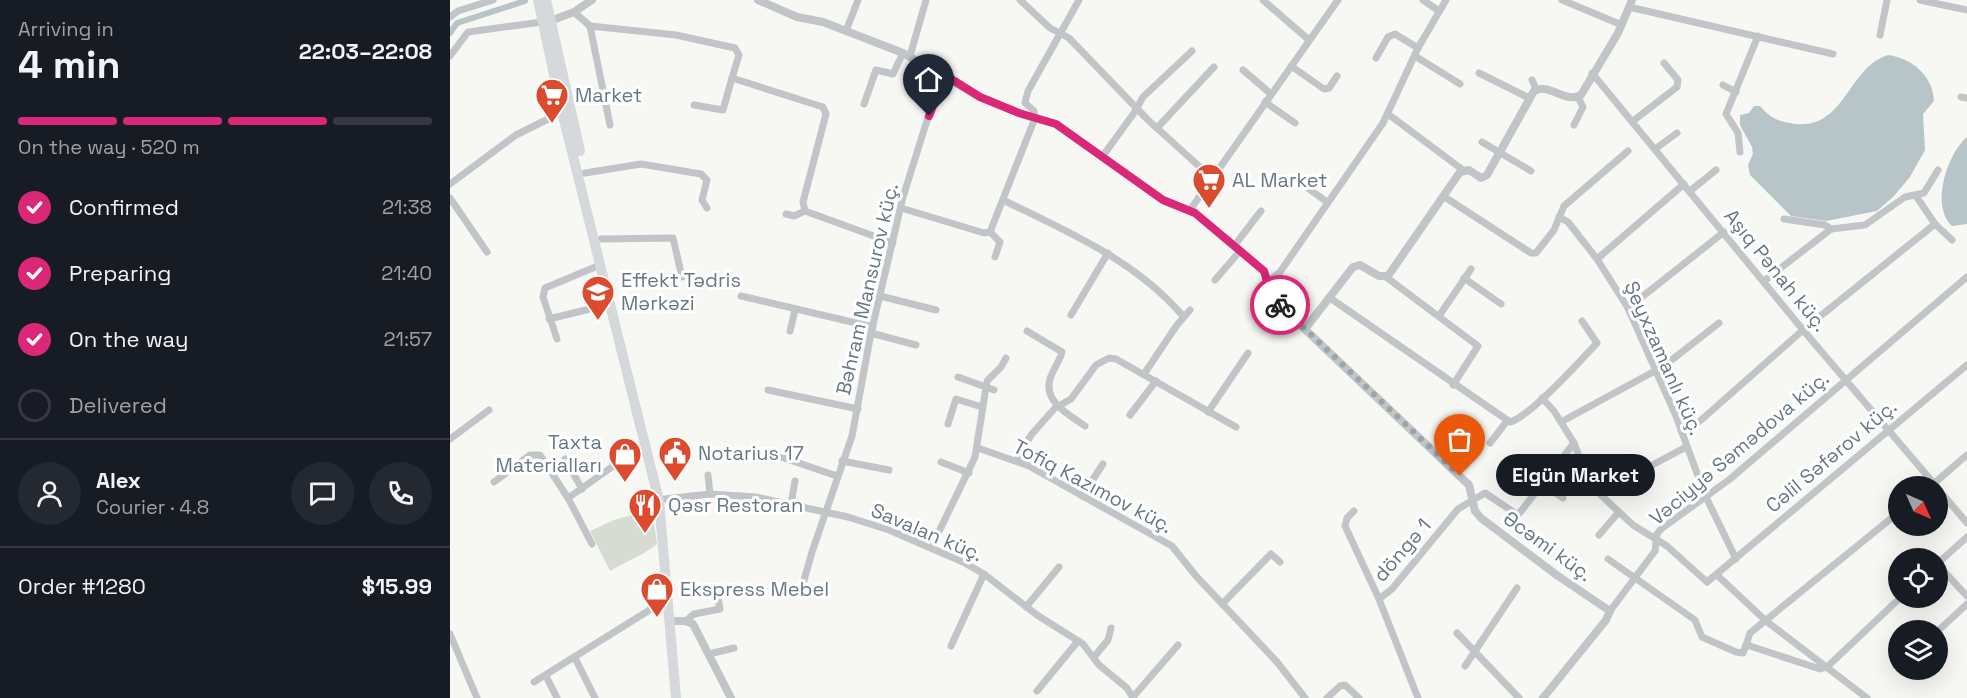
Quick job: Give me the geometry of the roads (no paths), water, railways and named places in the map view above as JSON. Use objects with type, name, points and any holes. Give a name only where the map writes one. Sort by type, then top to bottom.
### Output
[{"type":"main road","points":[[538,0],[546,22],[585,173],[665,499],[678,621],[682,698]]},
{"type":"main road","points":[[546,0],[546,22],[562,112],[659,501],[669,603],[678,621],[676,698]]},
{"type":"street","points":[[450,17],[458,11],[493,0]]},
{"type":"street","points":[[450,56],[453,44],[468,32],[546,22],[574,12],[592,0]]},
{"type":"street","name":"Əcəmi küç.","points":[[760,0],[797,17],[819,21],[907,54],[980,97],[1056,124],[1172,205],[1190,210],[1264,271],[1272,297],[1460,476],[1471,488],[1475,511],[1481,518],[1558,576],[1610,610]]},
{"type":"street","points":[[846,31],[858,0]]},
{"type":"street","points":[[864,104],[876,70],[893,74],[907,54],[926,0]]},
{"type":"street","points":[[1020,0],[1046,24],[1074,42],[1157,128],[1212,178]]},
{"type":"street","points":[[901,208],[984,233],[990,231],[1035,118],[1034,111],[1025,103],[1026,97],[1079,0]]},
{"type":"street","points":[[1263,0],[1309,40]]},
{"type":"street","points":[[1190,210],[1338,0]]},
{"type":"street","points":[[1423,0],[1438,11]]},
{"type":"street","points":[[1268,281],[1280,272],[1388,114],[1417,52],[1446,0]]},
{"type":"street","points":[[1562,0],[1622,25]]},
{"type":"street","points":[[1880,36],[1887,0]]},
{"type":"street","points":[[1920,0],[1967,10]]},
{"type":"street","points":[[1388,114],[1463,170],[1469,170],[1483,178],[1536,89],[1542,88],[1572,99],[1583,93],[1592,73],[1622,25],[1631,3],[1833,54]]},
{"type":"street","points":[[574,12],[590,26],[676,34],[735,48],[739,55],[723,110],[694,105]]},
{"type":"street","points":[[590,26],[610,125]]},
{"type":"street","points":[[1376,58],[1388,38],[1395,34],[1460,84]]},
{"type":"street","points":[[1740,152],[1738,133],[1726,117],[1758,36]]},
{"type":"street","points":[[1102,157],[1143,97],[1192,51]]},
{"type":"street","points":[[1633,121],[1677,87],[1678,80],[1664,63]]},
{"type":"street","points":[[1291,66],[1327,89],[1337,76]]},
{"type":"street","points":[[1157,128],[1214,67]]},
{"type":"street","points":[[1243,70],[1270,94]]},
{"type":"street","points":[[1479,73],[1529,98]]},
{"type":"street","name":"Aşıq Pənah küç.","points":[[1592,73],[1803,330],[1927,476]]},
{"type":"street","name":"Bəhram Mansurov küç.","points":[[801,591],[858,409],[872,330],[901,208],[935,96],[945,75]]},
{"type":"street","points":[[732,78],[769,92],[819,105],[826,111],[803,202],[805,211]]},
{"type":"street","points":[[1532,80],[1536,89]]},
{"type":"street","points":[[1723,85],[1736,92]]},
{"type":"street","points":[[1574,125],[1583,107],[1578,97]]},
{"type":"street","points":[[1265,102],[1296,123]]},
{"type":"street","points":[[450,184],[516,135],[562,112]]},
{"type":"street","points":[[1655,149],[1677,133]]},
{"type":"street","points":[[1482,142],[1531,171]]},
{"type":"street","points":[[1443,196],[1534,254],[1554,230],[1567,202],[1628,150]]},
{"type":"street","points":[[585,173],[641,164],[701,174],[708,180],[702,200],[707,208]]},
{"type":"street","points":[[1386,277],[1463,170]]},
{"type":"street","points":[[1690,191],[1716,170]]},
{"type":"street","points":[[1764,282],[1831,230],[1865,225],[1905,197],[1916,196],[1928,188],[1938,170]]},
{"type":"street","points":[[1597,259],[1684,184]]},
{"type":"street","points":[[1305,186],[1327,202]]},
{"type":"street","points":[[1916,196],[1935,224],[1952,240]]},
{"type":"street","points":[[450,198],[487,252]]},
{"type":"street","points":[[1003,200],[1108,253],[1153,285],[1183,316]]},
{"type":"street","points":[[786,214],[794,216],[805,211],[892,243]]},
{"type":"street","points":[[1215,280],[1261,211]]},
{"type":"street","name":"Şeyxzamanlı küç.","points":[[1559,217],[1568,222],[1597,259],[1628,308],[1681,431],[1705,495],[1736,559]]},
{"type":"street","points":[[1784,219],[1825,225],[1831,230]]},
{"type":"street","points":[[1681,431],[1700,421],[1803,330],[1935,224]]},
{"type":"street","points":[[990,231],[1000,242],[995,257]]},
{"type":"street","points":[[1628,308],[1724,232]]},
{"type":"street","points":[[601,239],[673,238],[682,276]]},
{"type":"street","points":[[1071,315],[1108,253]]},
{"type":"street","points":[[1305,329],[1348,271],[1356,265],[1386,277],[1478,346],[1453,385]]},
{"type":"street","points":[[556,339],[543,297],[545,288],[600,266]]},
{"type":"street","points":[[1439,316],[1471,269]]},
{"type":"street","name":"Vəciyyə Səmədova küç.","points":[[1543,698],[1606,620],[1610,610],[1654,551],[1661,529],[1730,479],[1967,277]]},
{"type":"street","points":[[1464,278],[1501,304]]},
{"type":"street","points":[[741,296],[872,330],[916,345]]},
{"type":"street","points":[[880,296],[936,310]]},
{"type":"street","points":[[1330,298],[1507,421]]},
{"type":"street","points":[[549,319],[610,304]]},
{"type":"street","points":[[790,331],[795,310]]},
{"type":"street","points":[[1144,374],[1183,316],[1190,310]]},
{"type":"street","points":[[1490,443],[1507,421],[1517,419],[1542,398],[1597,343],[1582,321]]},
{"type":"street","points":[[1561,422],[1654,372],[1719,323]]},
{"type":"street","points":[[1027,331],[1062,352],[1049,386],[1053,401],[1085,426]]},
{"type":"street","points":[[1208,412],[1248,353]]},
{"type":"street","points":[[931,548],[969,473],[978,448],[982,407],[990,376],[1001,368],[1006,358]]},
{"type":"street","points":[[1017,460],[1031,435],[1059,406],[1071,399],[1096,364],[1103,360],[1116,359],[1236,427]]},
{"type":"street","name":"Cəlil Səfərov küç.","points":[[1717,575],[1967,364]]},
{"type":"street","points":[[958,378],[994,390]]},
{"type":"street","points":[[1130,415],[1156,381]]},
{"type":"street","points":[[768,390],[858,409]]},
{"type":"street","points":[[1542,398],[1574,443],[1590,485],[1618,513],[1648,536],[1672,550],[1707,582],[1717,575],[1766,621],[1867,698]]},
{"type":"street","points":[[948,424],[956,399],[982,407]]},
{"type":"street","points":[[450,439],[489,410]]},
{"type":"street","points":[[1473,498],[1485,493],[1518,515],[1574,443]]},
{"type":"street","points":[[1643,470],[1686,447]]},
{"type":"street","name":"Tofiq Kazımov küç.","points":[[978,448],[1017,460],[1172,546],[1221,604],[1277,662],[1305,698]]},
{"type":"street","points":[[568,498],[619,462],[647,451]]},
{"type":"street","points":[[494,482],[536,453],[543,458],[568,498],[592,544]]},
{"type":"street","points":[[1945,476],[1967,455]]},
{"type":"street","points":[[781,457],[837,476]]},
{"type":"street","points":[[565,459],[582,489]]},
{"type":"street","points":[[842,461],[889,470]]},
{"type":"street","points":[[941,462],[969,473]]},
{"type":"street","points":[[1082,496],[1103,464]]},
{"type":"street","points":[[708,475],[710,494]]},
{"type":"street","points":[[791,504],[795,481]]},
{"type":"street","points":[[1542,484],[1563,498]]},
{"type":"street","name":"Savalan küç.","points":[[665,499],[710,494],[756,497],[865,522],[931,548],[984,574],[1026,608],[1078,641],[1127,688],[1133,698]]},
{"type":"street","name":"döngə 1","points":[[1418,698],[1379,598],[1392,589],[1458,509],[1473,498]]},
{"type":"street","name":"Aşıq Pənah küç.","points":[[1948,501],[1967,523]]},
{"type":"street","points":[[1354,511],[1347,518],[1346,526],[1379,598]]},
{"type":"street","points":[[1599,535],[1618,513]]},
{"type":"street","points":[[1608,559],[1695,620],[1702,637],[1740,653],[1745,650],[1750,633],[1888,521]]},
{"type":"street","points":[[1948,555],[1967,537]]},
{"type":"street","points":[[1221,604],[1271,554],[1280,562]]},
{"type":"street","points":[[1026,608],[1059,567]]},
{"type":"street","points":[[951,646],[984,574]]},
{"type":"street","points":[[1948,575],[1967,596]]},
{"type":"street","points":[[678,621],[694,614],[720,609],[716,587]]},
{"type":"street","points":[[1465,666],[1517,588]]},
{"type":"street","points":[[534,682],[656,606],[669,603]]},
{"type":"street","points":[[1948,622],[1967,604]]},
{"type":"street","points":[[1746,645],[1817,668],[1827,667],[1889,608]]},
{"type":"street","points":[[678,621],[697,629],[731,698]]},
{"type":"street","points":[[1094,657],[1108,640],[1111,628]]},
{"type":"street","points":[[1457,633],[1519,698]]},
{"type":"street","points":[[450,634],[477,698]]},
{"type":"street","points":[[1037,691],[1078,641]]},
{"type":"street","points":[[1133,698],[1178,645]]},
{"type":"street","points":[[709,654],[734,648]]},
{"type":"street","points":[[575,658],[595,698]]},
{"type":"street","points":[[546,676],[557,698]]},
{"type":"street","points":[[1327,698],[1340,686],[1345,685],[1359,698]]},
{"type":"waterway","points":[[450,33],[457,23],[525,1]]},
{"type":"place","name":"Market","points":[[552,124]]},
{"type":"place","name":"AL Market","points":[[1209,209]]},
{"type":"place","name":"Effekt Tədris Mərkəzi","points":[[598,321]]},
{"type":"place","name":"Elgün Market","points":[[1460,476]]},
{"type":"place","name":"Notarius 17","points":[[675,482]]},
{"type":"place","name":"Taxta Materialları","points":[[625,483]]},
{"type":"place","name":"Qəsr Restoran","points":[[645,534]]},
{"type":"place","name":"Ekspress Mebel","points":[[657,618]]}]
